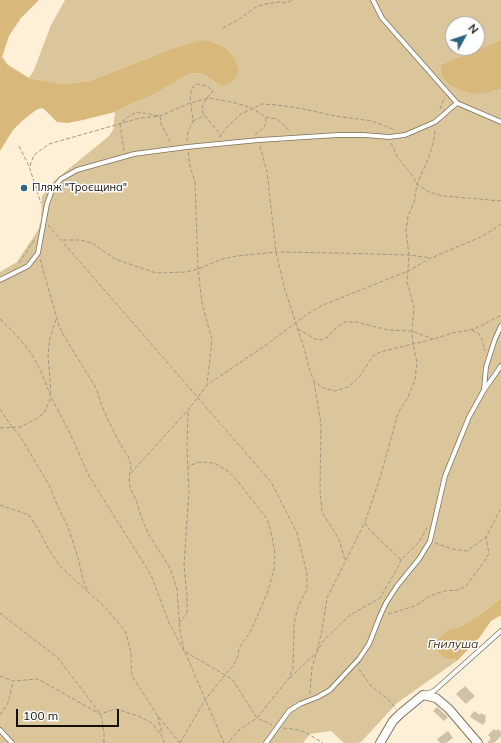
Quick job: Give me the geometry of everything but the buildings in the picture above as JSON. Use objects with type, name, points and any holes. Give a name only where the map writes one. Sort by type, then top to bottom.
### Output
[{"type":"street","points":[[380,743],[393,721],[424,695],[436,698],[450,709],[478,743]]},
{"type":"lane","points":[[373,0],[382,18],[457,103],[501,122]]},
{"type":"lane","points":[[0,280],[28,266],[38,253],[47,204],[52,190],[61,180],[77,170],[125,157],[175,148],[299,137],[364,135],[389,137],[406,135],[435,122],[457,103]]},
{"type":"lane","points":[[484,390],[486,367],[501,326]]},
{"type":"lane","points":[[266,743],[289,711],[300,704],[330,690],[355,664],[369,644],[380,616],[397,586],[419,559],[430,541],[445,476],[469,417],[484,390],[501,366]]},
{"type":"lane","points":[[424,695],[434,691],[501,631]]},
{"type":"lane","points":[[0,730],[12,743]]},
{"type":"path","points":[[223,28],[256,7],[280,2],[287,3],[292,0]]},
{"type":"path","points":[[439,82],[444,100],[440,111]]},
{"type":"path","points":[[193,121],[190,103],[192,88],[198,84],[207,86],[213,91],[206,99],[202,108],[205,115],[221,135]]},
{"type":"path","points":[[29,166],[34,155],[49,144],[140,118],[160,116],[190,103],[209,98],[232,102],[252,108],[266,118],[277,119],[287,130],[299,137]]},
{"type":"path","points":[[216,144],[226,128],[240,114],[262,104],[304,109],[335,116],[372,121],[406,135]]},
{"type":"path","points":[[120,124],[129,116],[137,112],[160,116]]},
{"type":"path","points":[[205,115],[193,121],[188,132],[187,147],[190,166],[195,182],[198,269],[202,303],[212,340],[207,384]]},
{"type":"path","points":[[160,116],[161,124],[175,148]]},
{"type":"path","points":[[248,141],[265,126],[266,118]]},
{"type":"path","points":[[309,700],[312,667],[322,630],[327,598],[365,522],[380,478],[398,413],[415,380],[417,362],[412,331],[414,307],[407,282],[409,255],[406,231],[408,216],[414,203],[417,184],[429,157],[434,139],[435,122]]},
{"type":"path","points":[[120,124],[125,157]]},
{"type":"path","points":[[389,137],[398,158],[412,175],[417,184],[429,192],[444,196],[501,201]]},
{"type":"path","points":[[259,140],[267,172],[276,252],[285,290],[314,381],[322,424],[320,490],[322,512],[340,539],[345,561]]},
{"type":"path","points":[[19,146],[29,166],[42,207]]},
{"type":"path","points":[[44,220],[63,240],[271,482],[297,533],[308,574],[307,589],[298,607],[294,623],[293,668],[289,678]]},
{"type":"path","points":[[130,474],[188,410],[207,384],[266,345],[309,313],[323,305],[408,271],[432,258],[483,236],[501,224]]},
{"type":"path","points":[[18,265],[34,240]]},
{"type":"path","points":[[63,240],[80,240],[92,243],[115,259],[156,272],[186,272],[198,269],[222,259],[276,252],[337,252],[409,255],[432,258]]},
{"type":"path","points":[[38,253],[64,336],[96,388],[103,409],[120,444],[128,456],[131,465],[130,487],[136,500],[142,522],[170,568],[177,590],[179,624],[184,651],[232,679],[257,718],[278,727],[305,732],[323,743]]},
{"type":"path","points":[[314,381],[322,388],[335,390],[348,387],[360,376],[373,356],[380,352],[434,339],[452,333],[471,330],[501,315]]},
{"type":"path","points":[[0,428],[20,427],[36,419],[44,412],[49,404],[51,397],[48,355],[50,337],[57,316]]},
{"type":"path","points":[[0,319],[31,353],[41,371],[51,397],[90,476],[151,575],[169,623],[184,651],[224,743]]},
{"type":"path","points":[[297,328],[315,339],[320,340],[328,337],[336,328],[346,322],[356,322],[388,330],[412,331],[434,339]]},
{"type":"path","points":[[471,330],[478,333],[482,339],[485,353]]},
{"type":"path","points":[[0,408],[12,427],[20,436],[49,485],[68,527],[79,561],[83,580],[88,592]]},
{"type":"path","points":[[179,624],[186,613],[187,596],[184,565],[189,491],[188,410]]},
{"type":"path","points":[[0,505],[29,515],[60,566],[105,607],[125,631],[131,652],[132,676],[157,715],[180,743],[205,700],[233,666],[238,656],[239,648],[251,631],[268,591],[274,570],[275,552],[267,519],[228,471],[214,463],[200,462],[188,466]]},
{"type":"path","points":[[419,542],[430,541],[467,551],[486,537],[501,508]]},
{"type":"path","points":[[365,522],[367,527],[401,560]]},
{"type":"path","points":[[228,743],[240,729],[257,718],[289,678],[317,652],[324,640],[350,615],[380,598],[401,560],[419,542],[430,522]]},
{"type":"path","points":[[380,616],[415,606],[430,596],[444,591],[458,590],[466,586],[489,553],[486,537]]},
{"type":"path","points":[[0,613],[58,658],[100,714],[104,733],[104,743]]},
{"type":"path","points":[[355,664],[371,686],[389,700],[400,714]]},
{"type":"path","points":[[0,676],[13,681],[38,679],[100,714],[116,709],[138,716],[152,724],[162,736]]},
{"type":"path","points":[[0,715],[8,703],[13,681]]},
{"type":"path","points":[[157,715],[164,743]]},
{"type":"shaded area","points":[[65,0],[501,0],[501,40],[485,47],[485,16],[445,16],[445,56],[462,56],[442,64],[442,77],[449,85],[461,91],[490,92],[501,89],[501,598],[482,613],[460,627],[451,629],[445,659],[458,660],[397,703],[362,741],[358,743],[344,743],[331,731],[310,734],[303,743],[0,743],[0,272],[17,262],[38,230],[41,220],[42,196],[54,181],[109,136],[113,130],[115,112],[153,95],[189,74],[201,73],[222,86],[169,50],[89,81],[63,84],[29,78],[34,70],[51,25]]},
{"type":"water","points":[[0,0],[39,0],[21,18],[9,36],[2,57],[8,65],[29,78],[63,84],[89,81],[169,50],[205,40],[228,50],[234,58],[239,70],[236,77],[230,83],[222,86],[201,73],[189,74],[153,95],[115,112],[68,123],[57,122],[44,109],[41,108],[22,121],[13,130],[0,151]]},
{"type":"water","points":[[501,40],[501,89],[475,94],[461,91],[449,85],[442,77],[442,64],[462,56],[485,56],[485,47]]},
{"type":"water","name":"Гнилуша","points":[[501,598],[501,615],[491,621],[480,637],[458,660],[445,659],[438,651],[437,641],[443,634],[451,629],[460,627],[482,613]]},
{"type":"place","name":"Пляж \"Троєщина\"","points":[[24,188]]}]
